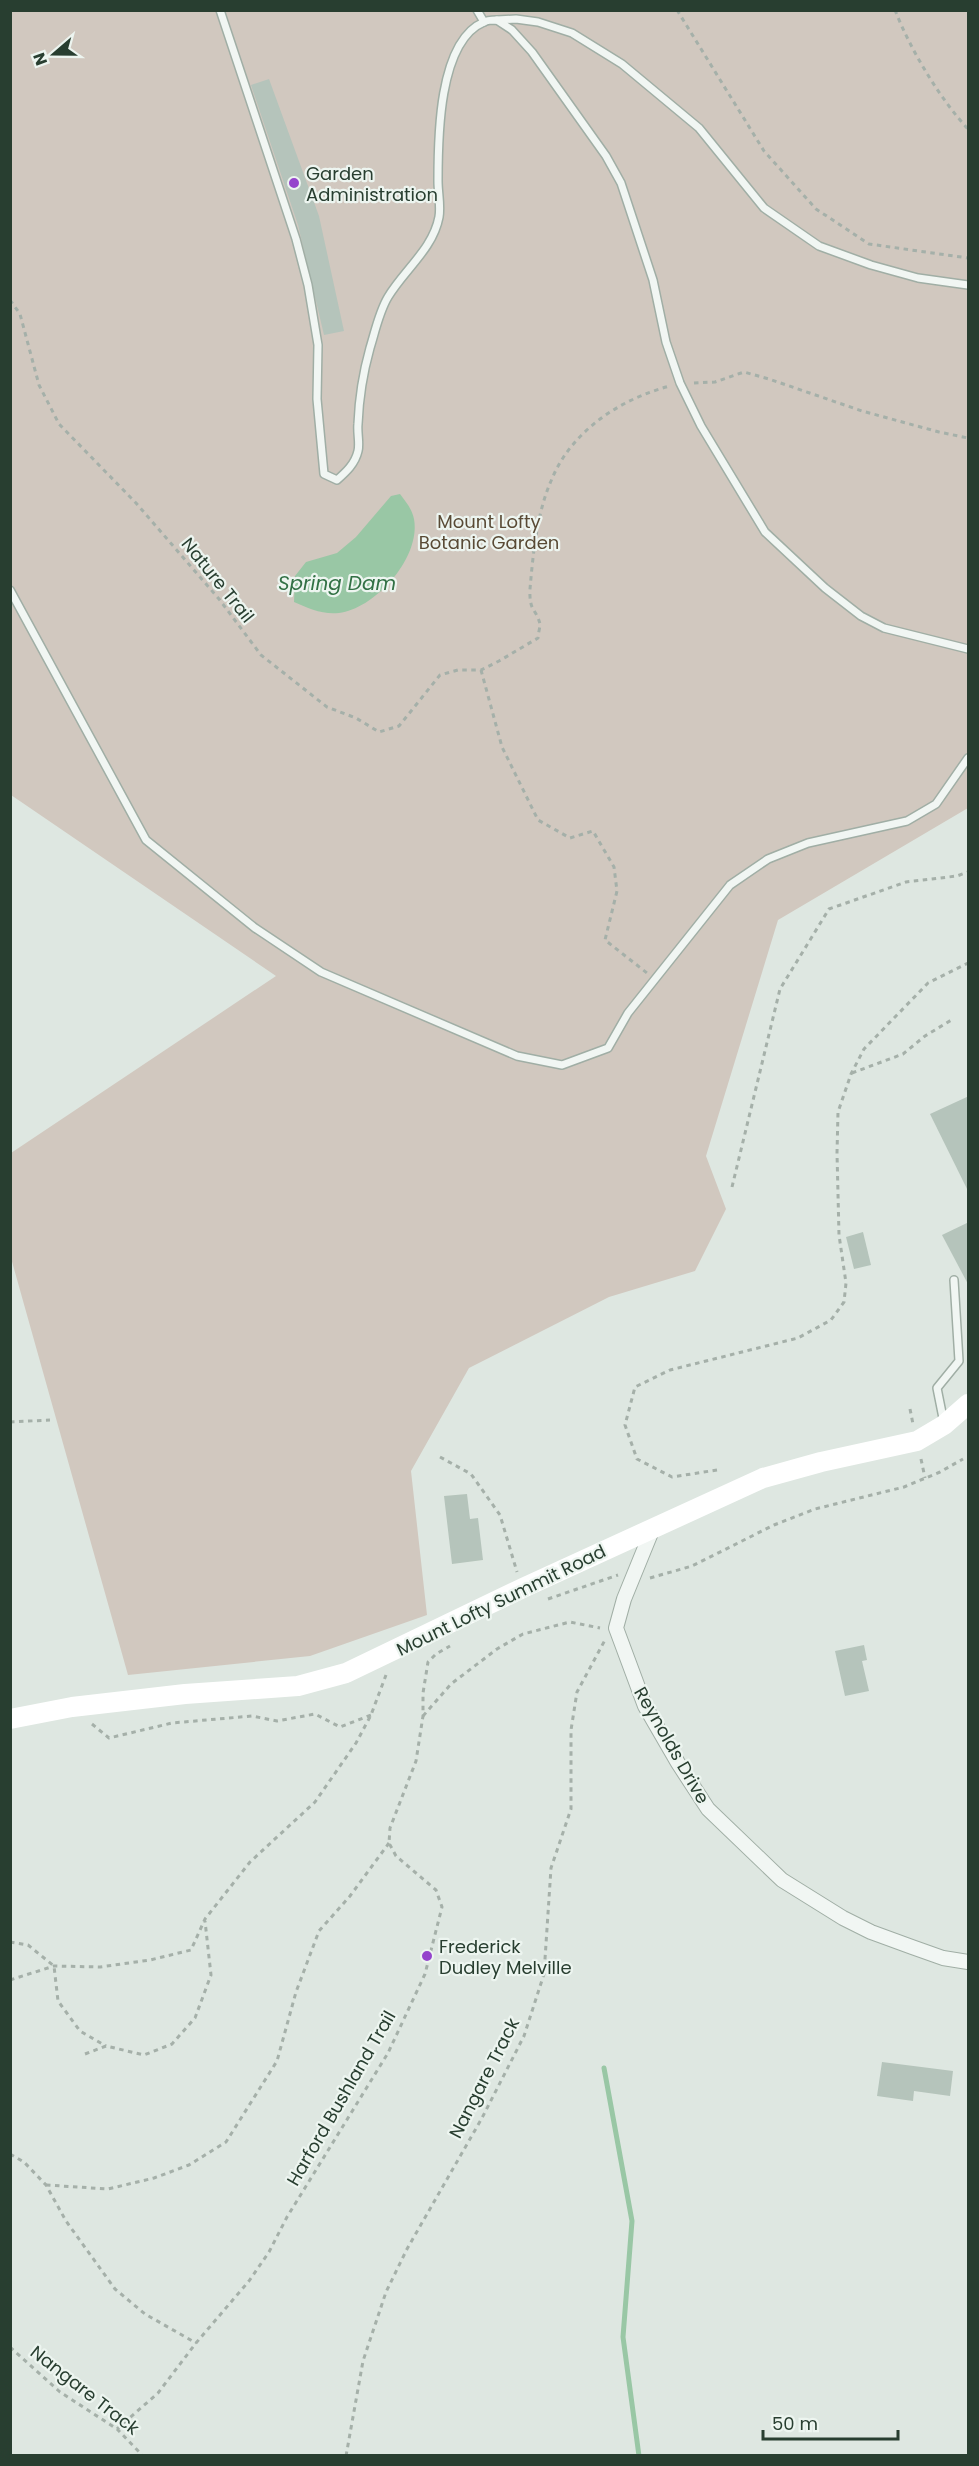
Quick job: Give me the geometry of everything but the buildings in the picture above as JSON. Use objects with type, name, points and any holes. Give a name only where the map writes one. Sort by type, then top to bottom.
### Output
[{"type":"main road","name":"Mount Lofty Summit Road","points":[[10,1719],[72,1707],[185,1694],[298,1686],[346,1673],[525,1587],[763,1478],[821,1462],[917,1441],[944,1425],[969,1404]]},
{"type":"street","name":"Reynolds Drive","points":[[654,1528],[621,1609],[616,1628],[624,1655],[645,1706],[708,1809],[782,1880],[843,1918],[871,1932],[933,1954],[969,1962]]},
{"type":"lane","points":[[220,10],[296,239],[308,285],[318,345],[317,399],[324,474],[337,480],[351,468],[359,451],[357,428],[361,387],[386,299],[434,234],[440,216],[438,126],[442,99],[459,48],[469,34],[484,22],[527,20],[572,33],[622,64],[699,128],[764,208],[819,246],[871,265],[918,278],[969,285]]},
{"type":"lane","points":[[477,10],[484,22]]},
{"type":"lane","points":[[497,20],[512,30],[532,52],[606,156],[621,183],[653,280],[666,342],[680,383],[701,426],[765,532],[825,588],[861,616],[884,628],[969,649]]},
{"type":"lane","points":[[10,590],[146,840],[255,928],[321,972],[517,1056],[562,1065],[608,1048],[628,1013],[730,885],[768,859],[808,843],[907,821],[936,804],[969,758]]},
{"type":"lane","points":[[944,1425],[937,1388],[959,1361],[954,1280]]},
{"type":"path","points":[[678,10],[765,151],[816,209],[869,244],[969,258]]},
{"type":"path","points":[[895,10],[902,29],[951,110],[969,129]]},
{"type":"path","name":"Nature Trail","points":[[10,300],[20,315],[39,385],[59,424],[144,512],[219,599],[261,655],[327,707],[356,718],[379,732],[399,726],[440,675],[458,670],[481,669],[499,662],[537,638],[540,624],[530,606],[539,526],[551,480],[565,456],[588,428],[608,412],[657,389],[680,383],[715,382],[744,372],[862,411],[969,438]]},
{"type":"path","points":[[481,669],[502,747],[538,820],[570,838],[593,831],[614,867],[617,891],[605,940],[654,979]]},
{"type":"path","points":[[732,1187],[780,989],[829,909],[906,882],[957,876],[969,872]]},
{"type":"path","points":[[717,1470],[672,1477],[637,1459],[625,1425],[635,1387],[670,1370],[798,1338],[831,1320],[844,1302],[846,1283],[839,1235],[837,1122],[838,1112],[851,1074],[864,1049],[927,983],[969,963]]},
{"type":"path","points":[[851,1074],[903,1054],[925,1036],[953,1019]]},
{"type":"path","points":[[910,1409],[912,1421]]},
{"type":"path","points":[[10,1422],[50,1420]]},
{"type":"path","points":[[440,1457],[471,1474],[500,1515],[514,1568],[525,1587]]},
{"type":"path","points":[[546,1600],[613,1575],[622,1575],[631,1584],[692,1566],[765,1529],[815,1509],[904,1487],[940,1472],[963,1459]]},
{"type":"path","name":"Nangare Track","points":[[346,2456],[363,2361],[386,2292],[412,2239],[482,2118],[524,2036],[531,2015],[544,1974],[551,1868],[572,1809],[571,1730],[577,1692],[610,1630],[570,1622],[523,1634],[496,1649],[451,1684],[423,1716]]},
{"type":"path","points":[[46,2185],[108,2189],[154,2178],[189,2165],[226,2142],[277,2061],[296,1992],[319,1931],[350,1896],[389,1843],[390,1828],[416,1761],[428,1662],[436,1654],[455,1643]]},
{"type":"path","points":[[10,1980],[54,1966],[100,1967],[150,1960],[191,1950],[205,1919],[250,1862],[315,1802],[356,1743],[371,1715],[395,1651]]},
{"type":"path","points":[[72,1707],[109,1738],[172,1723],[252,1716],[277,1720],[315,1714],[340,1727],[371,1715]]},
{"type":"path","name":"Harford Bushland Trail","points":[[117,2428],[158,2393],[196,2343],[249,2281],[269,2252],[287,2217],[388,2053],[425,1974],[442,1907],[436,1890],[396,1856],[389,1843]]},
{"type":"path","points":[[10,1942],[28,1945],[54,1966],[58,2001],[80,2031],[106,2046],[144,2055],[172,2044],[195,2018],[211,1975],[205,1919]]},
{"type":"path","points":[[85,2054],[106,2046]]},
{"type":"path","points":[[10,2154],[24,2162],[46,2185],[66,2221],[115,2289],[145,2314],[196,2343]]},
{"type":"path","name":"Nangare Track","points":[[10,2347],[60,2392],[117,2428],[143,2456]]},
{"type":"green space","name":"Mount Lofty Botanic Garden","points":[[10,11],[968,11],[968,808],[778,920],[706,1156],[726,1209],[695,1271],[609,1297],[469,1368],[411,1471],[427,1615],[310,1656],[128,1675],[11,1258],[11,1153],[276,976],[11,795]]},
{"type":"water","name":"Spring Dam","points":[[400,494],[413,515],[414,534],[403,564],[381,591],[367,602],[339,613],[321,612],[294,602],[295,576],[306,562],[337,553],[356,537],[391,496]]},
{"type":"waterway","points":[[604,2068],[632,2221],[623,2337],[639,2456]]},
{"type":"place","name":"Garden Administration","points":[[294,183]]},
{"type":"place","name":"Frederick Dudley Melville","points":[[427,1956]]}]
